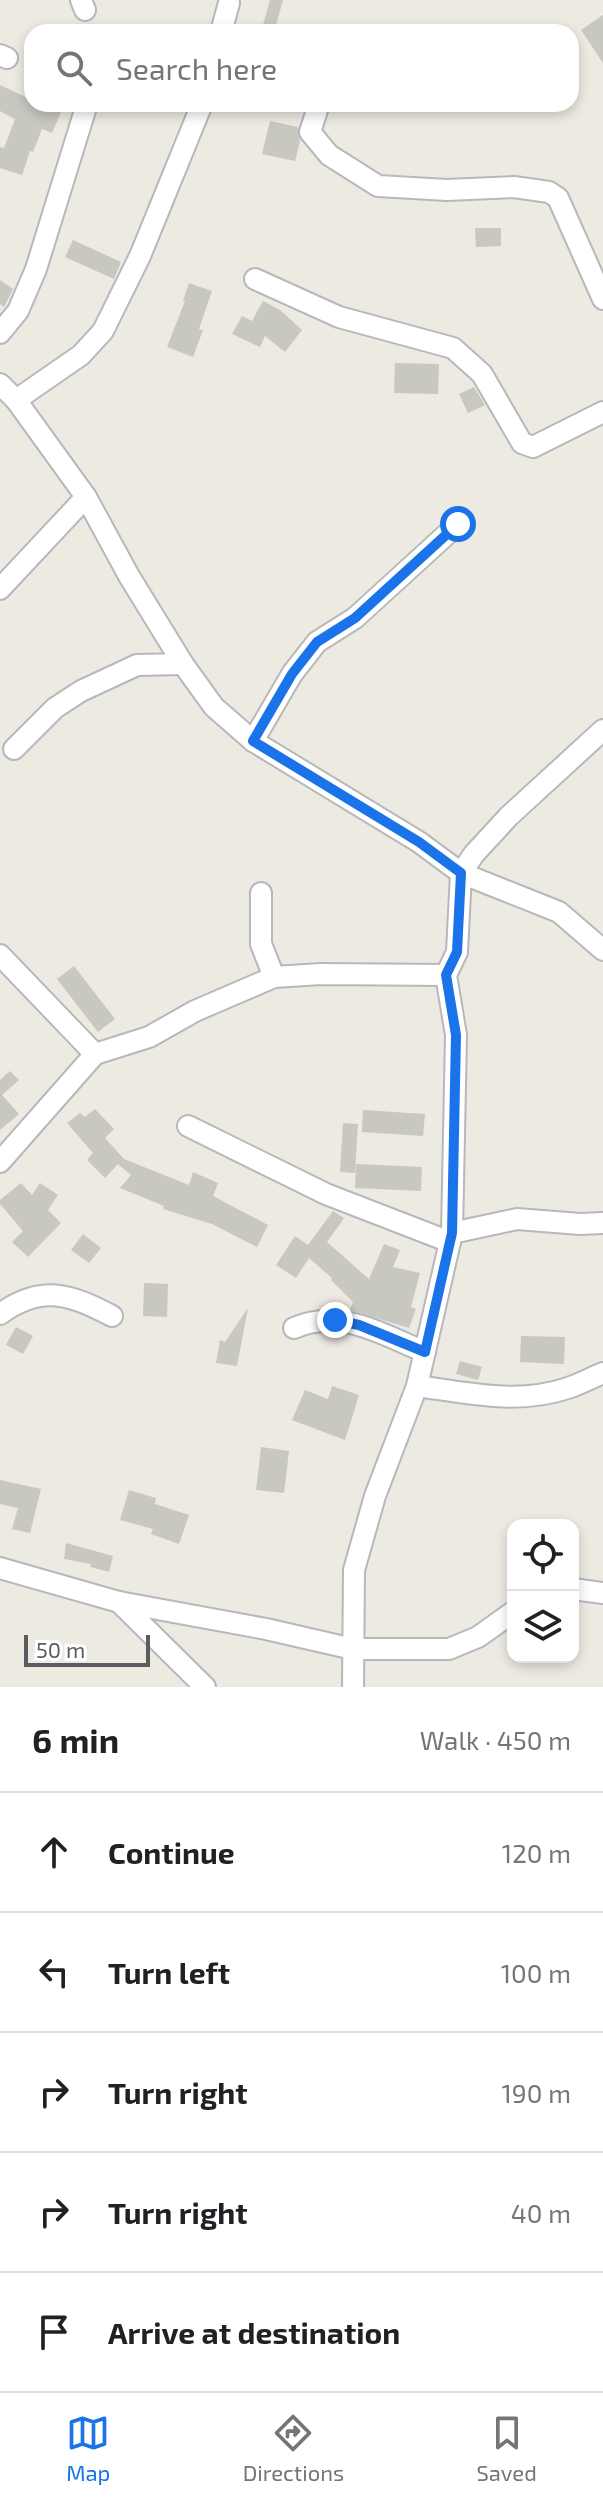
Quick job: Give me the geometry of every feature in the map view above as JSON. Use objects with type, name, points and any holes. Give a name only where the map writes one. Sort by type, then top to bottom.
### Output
[{"type":"street","points":[[223,24],[229,3]]},
{"type":"street","points":[[0,333],[18,311],[36,269],[85,112]]},
{"type":"street","points":[[16,400],[81,355],[103,331],[140,256],[199,112]]},
{"type":"street","points":[[316,112],[310,132],[329,155],[378,186],[447,190],[514,187],[549,192],[558,198],[603,299]]},
{"type":"street","points":[[255,279],[339,317],[453,348],[482,374],[522,443],[533,447],[603,412]]},
{"type":"street","points":[[0,384],[16,400],[86,497],[129,576],[183,664],[214,707],[253,741],[419,842],[461,873],[559,912],[603,950]]},
{"type":"street","points":[[0,589],[86,497]]},
{"type":"street","points":[[253,741],[292,674],[317,642],[355,618],[458,524]]},
{"type":"street","points":[[14,749],[55,708],[81,691],[137,665],[183,664]]},
{"type":"street","points":[[353,1687],[354,1570],[375,1496],[417,1386],[451,1237],[456,1035],[446,975],[457,952],[461,873],[509,816],[603,730]]},
{"type":"street","points":[[261,893],[261,944],[274,977]]},
{"type":"street","points":[[0,955],[95,1054]]},
{"type":"street","points":[[0,1162],[95,1054],[149,1037],[195,1011],[274,977],[321,974],[446,975]]},
{"type":"street","points":[[188,1126],[326,1194],[451,1237],[517,1219],[603,1223]]},
{"type":"street","points":[[0,1314],[11,1306],[34,1298],[57,1295],[76,1297],[112,1316]]},
{"type":"street","points":[[294,1328],[312,1321],[335,1320],[359,1325],[425,1352]]},
{"type":"street","points":[[417,1386],[502,1398],[538,1395],[568,1388],[603,1373]]},
{"type":"street","points":[[0,1568],[119,1602],[266,1629],[353,1649],[449,1649],[478,1637],[507,1616]]},
{"type":"street","points":[[579,1590],[603,1593]]},
{"type":"street","points":[[119,1602],[205,1687]]},
{"type":"building","points":[[270,0],[283,0],[276,24],[263,24]]},
{"type":"building","points":[[603,15],[603,63],[581,30]]},
{"type":"building","points":[[0,85],[24,96],[24,112],[61,112],[52,133],[42,129],[22,175],[0,168],[0,147],[4,148],[15,119],[0,111]]},
{"type":"building","points":[[270,121],[298,127],[300,141],[295,161],[262,154]]},
{"type":"building","points":[[475,228],[501,228],[501,246],[476,247]]},
{"type":"building","points":[[73,240],[121,262],[114,279],[65,257]]},
{"type":"building","points":[[0,280],[13,289],[4,307],[0,304]]},
{"type":"building","points":[[189,283],[212,291],[193,357],[167,347]]},
{"type":"building","points":[[263,301],[280,310],[302,330],[285,352],[265,336],[260,347],[232,334],[242,316],[252,321]]},
{"type":"building","points":[[395,363],[439,364],[438,394],[394,393]]},
{"type":"building","points":[[474,387],[485,405],[468,413],[459,394]]},
{"type":"building","points":[[74,966],[115,1019],[98,1032],[57,979]]},
{"type":"building","points":[[10,1071],[19,1080],[2,1095],[19,1114],[0,1130],[0,1080]]},
{"type":"building","points":[[95,1109],[114,1129],[105,1138],[124,1159],[189,1185],[193,1172],[218,1183],[213,1196],[268,1225],[257,1247],[212,1224],[163,1209],[164,1206],[120,1188],[131,1175],[118,1164],[105,1178],[87,1160],[93,1153],[67,1123],[80,1113],[85,1117]]},
{"type":"building","points":[[363,1110],[425,1114],[423,1136],[362,1132]]},
{"type":"building","points":[[343,1123],[358,1124],[355,1173],[340,1172]]},
{"type":"building","points":[[356,1164],[422,1167],[421,1191],[355,1188]]},
{"type":"building","points":[[21,1183],[32,1195],[40,1183],[58,1195],[48,1210],[61,1223],[28,1257],[12,1242],[23,1231],[0,1204],[0,1200]]},
{"type":"building","points":[[333,1211],[344,1218],[327,1242],[369,1279],[384,1244],[400,1250],[393,1267],[420,1273],[411,1307],[416,1309],[409,1328],[350,1310],[353,1302],[309,1258],[296,1278],[276,1265],[295,1236],[308,1245]]},
{"type":"building","points":[[83,1234],[101,1248],[89,1263],[71,1250]]},
{"type":"building","points":[[144,1283],[168,1284],[167,1317],[143,1316]]},
{"type":"building","points":[[248,1308],[237,1366],[216,1363],[220,1340],[225,1342]]},
{"type":"building","points":[[16,1327],[33,1336],[23,1354],[6,1345]]},
{"type":"building","points":[[521,1336],[565,1337],[564,1364],[520,1362]]},
{"type":"building","points":[[460,1361],[482,1367],[478,1380],[456,1374]]},
{"type":"building","points":[[332,1386],[359,1395],[345,1440],[292,1420],[305,1390],[328,1399]]},
{"type":"building","points":[[261,1447],[289,1451],[284,1493],[256,1490]]},
{"type":"building","points":[[0,1480],[41,1489],[30,1533],[12,1529],[18,1508],[0,1504]]},
{"type":"building","points":[[129,1490],[156,1498],[155,1504],[189,1515],[179,1544],[151,1534],[153,1529],[120,1520]]},
{"type":"building","points":[[66,1543],[113,1556],[109,1572],[90,1567],[91,1564],[64,1559]]},
{"type":"route","points":[[335,1320],[359,1325],[425,1352],[452,1233],[456,1035],[446,975],[457,952],[461,873],[419,842],[253,741],[292,674],[317,642],[355,618],[458,524]]}]
